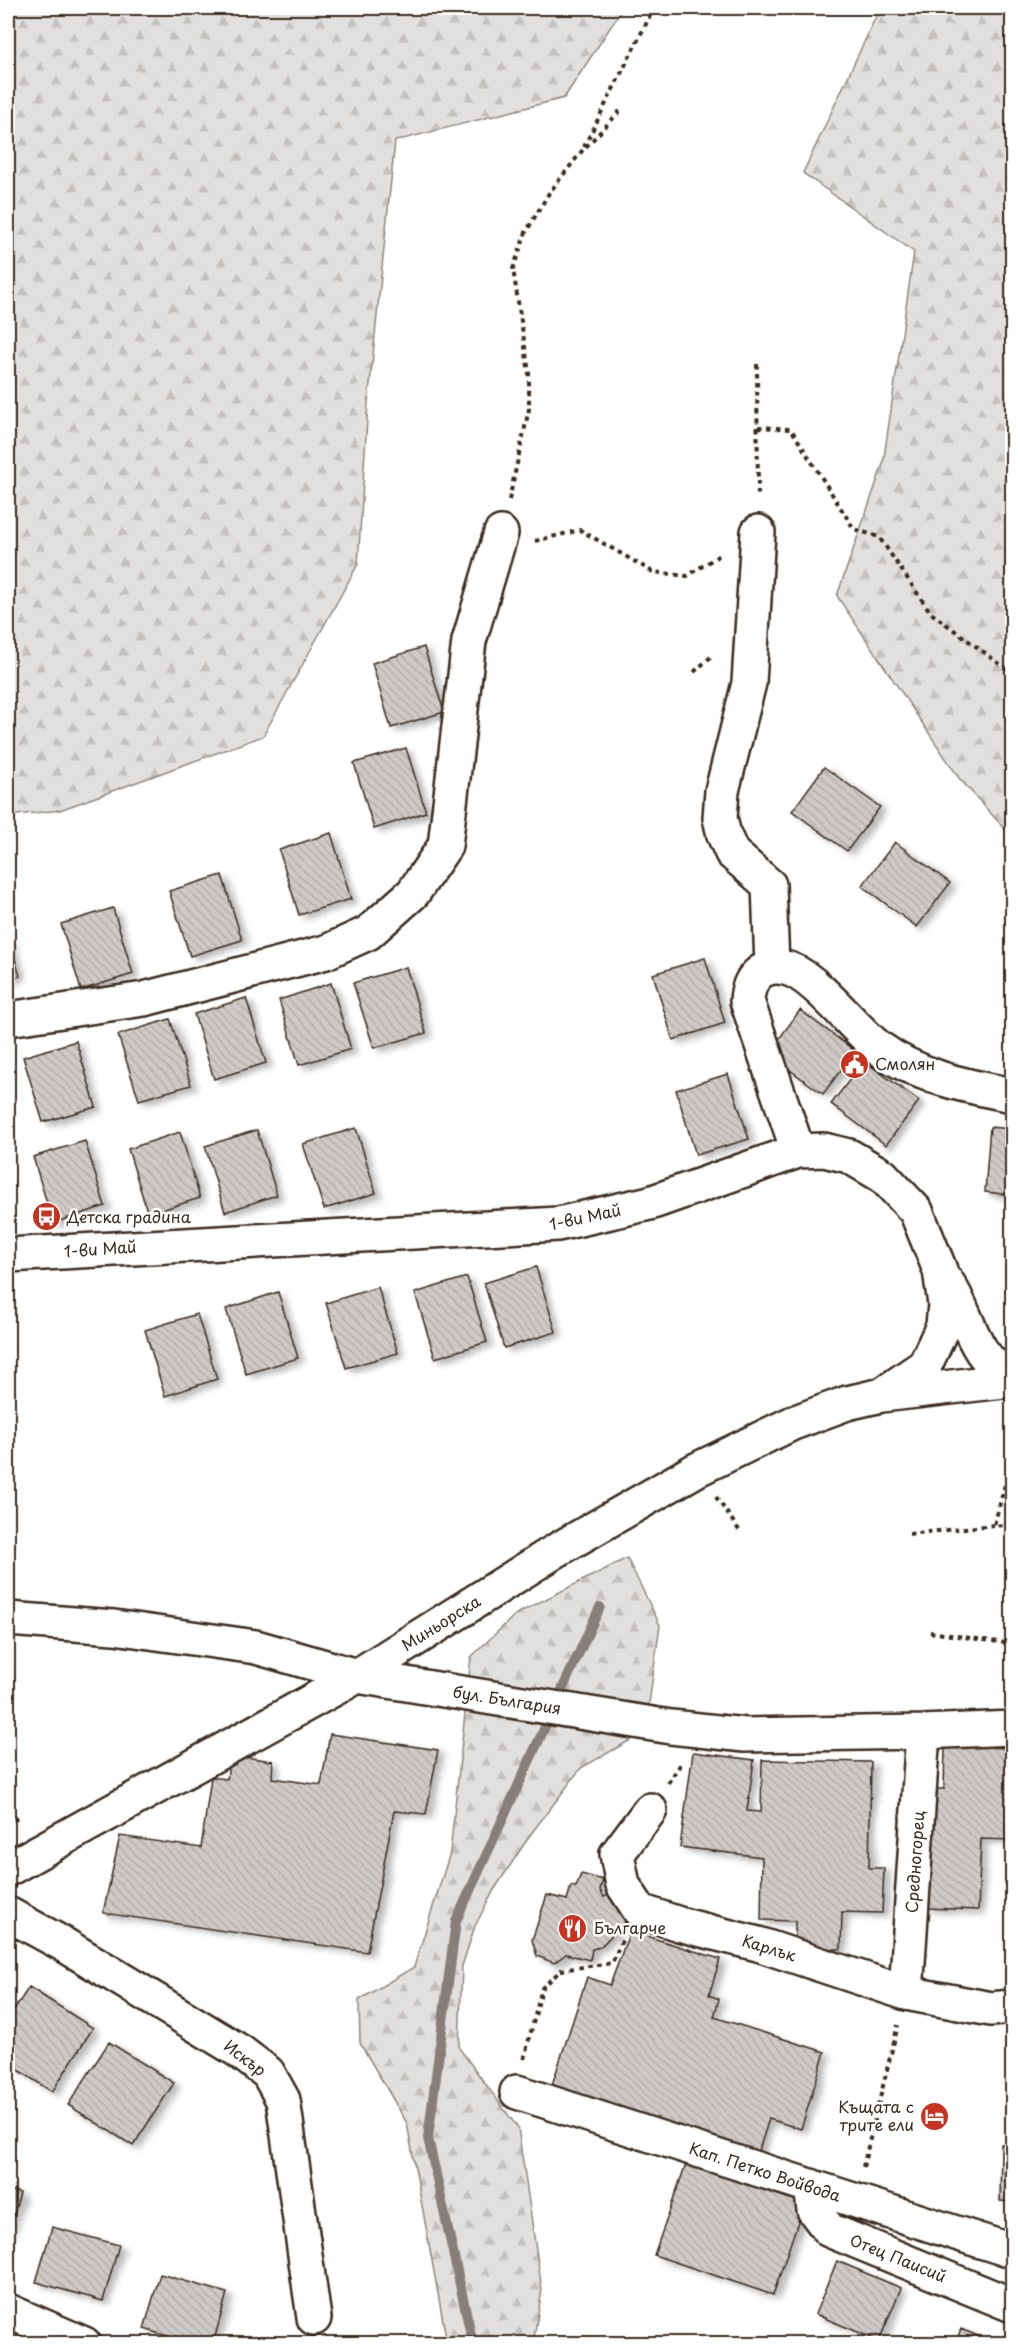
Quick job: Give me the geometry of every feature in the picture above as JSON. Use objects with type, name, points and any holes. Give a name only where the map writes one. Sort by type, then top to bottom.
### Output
[{"type":"street","points":[[758,531],[749,683],[722,791],[720,818],[724,836],[732,853],[770,885],[772,967]]},
{"type":"street","points":[[8,1019],[144,999],[326,952],[368,933],[413,893],[445,846],[469,641],[497,547]]},
{"type":"street","points":[[798,1151],[747,1001],[748,987],[754,976],[772,967],[786,968],[802,976],[880,1048],[920,1070],[954,1083],[1012,1095]]},
{"type":"street","name":"1-ви Май","points":[[8,1255],[550,1225],[650,1203],[798,1151],[824,1150],[849,1156],[883,1176],[916,1210],[940,1270],[945,1304],[943,1326],[926,1365],[882,1395]]},
{"type":"street","points":[[940,1270],[956,1294],[974,1340],[986,1359],[996,1369],[1012,1379]]},
{"type":"street","name":"Миньорска","points":[[8,1869],[357,1676],[557,1550],[696,1470],[793,1423],[847,1403],[882,1395],[1012,1379]]},
{"type":"street","name":"бул. България","points":[[8,1619],[114,1627],[256,1647],[357,1676],[671,1727],[746,1735],[1012,1728]]},
{"type":"street","name":"Средногорец","points":[[906,1993],[923,1732]]},
{"type":"street","points":[[640,1911],[623,1885],[617,1854],[650,1810]]},
{"type":"street","name":"Карлък","points":[[640,1911],[679,1924],[758,1944],[906,1993],[991,2009],[1012,2007]]},
{"type":"street","name":"Искър","points":[[8,1914],[63,1944],[238,2051],[268,2073],[283,2100],[314,2318]]},
{"type":"street","name":"Кап. Петко Войвода","points":[[517,2092],[1012,2251]]},
{"type":"street","name":"Отец Паисий","points":[[811,2186],[814,2210],[829,2230],[1012,2305]]},
{"type":"street","points":[[8,2311],[84,2343]]},
{"type":"path","points":[[582,150],[654,8]]},
{"type":"path","points":[[620,111],[582,150],[549,193],[526,232],[513,269],[529,373],[529,409],[497,547],[580,530],[653,572],[687,576]]},
{"type":"path","points":[[757,364],[758,531]]},
{"type":"path","points":[[758,427],[791,429],[854,529],[879,537],[931,613],[1012,673]]},
{"type":"path","points":[[994,1526],[1012,1459]]},
{"type":"path","points":[[696,1470],[741,1533]]},
{"type":"path","points":[[909,1534],[1008,1526],[1012,1541]]},
{"type":"path","points":[[930,1632],[1012,1644]]},
{"type":"path","points":[[527,2044],[542,1988],[561,1970],[612,1963],[627,1928],[640,1911]]},
{"type":"path","points":[[855,2202],[906,1993]]},
{"type":"green space","points":[[8,8],[623,8],[564,98],[395,141],[368,403],[358,564],[263,736],[60,810],[8,816]]},
{"type":"green space","points":[[880,8],[1012,8],[1012,837],[959,778],[837,596],[883,464],[914,252],[803,173]]},
{"type":"green space","points":[[627,1558],[660,1625],[645,1732],[581,1768],[530,1835],[494,1890],[475,1926],[462,1966],[459,2048],[518,2128],[542,2290],[533,2343],[447,2343],[407,2123],[360,2043],[359,2000],[414,1967],[450,1853],[471,1657],[516,1614]]},
{"type":"building","points":[[424,647],[444,712],[391,728],[372,663]]},
{"type":"building","points":[[406,748],[426,812],[374,829],[354,763]]},
{"type":"building","points":[[824,767],[880,807],[847,851],[792,811]]},
{"type":"building","points":[[331,833],[351,899],[299,915],[279,850]]},
{"type":"building","points":[[895,842],[950,883],[917,927],[862,886]]},
{"type":"building","points":[[222,875],[242,940],[190,956],[169,891]]},
{"type":"building","points":[[113,908],[133,974],[81,990],[61,924]]},
{"type":"building","points":[[8,936],[20,976],[8,980]]},
{"type":"building","points":[[705,958],[725,1023],[673,1040],[653,974]]},
{"type":"building","points":[[406,967],[426,1033],[374,1048],[353,983]]},
{"type":"building","points":[[331,983],[351,1049],[299,1065],[279,1000]]},
{"type":"building","points":[[246,998],[266,1063],[214,1079],[194,1014]]},
{"type":"building","points":[[800,1010],[855,1051],[823,1094],[768,1054]]},
{"type":"building","points":[[170,1019],[191,1085],[139,1100],[118,1035]]},
{"type":"building","points":[[76,1041],[96,1107],[43,1122],[23,1057]]},
{"type":"building","points":[[864,1061],[919,1101],[886,1145],[831,1104]]},
{"type":"building","points":[[728,1074],[749,1139],[696,1155],[676,1090]]},
{"type":"building","points":[[990,1127],[1012,1129],[1012,1195],[985,1192]]},
{"type":"building","points":[[356,1128],[376,1193],[324,1209],[303,1144]]},
{"type":"building","points":[[257,1130],[277,1195],[225,1212],[205,1146]]},
{"type":"building","points":[[180,1132],[200,1198],[148,1214],[128,1149]]},
{"type":"building","points":[[85,1141],[105,1206],[53,1223],[33,1157]]},
{"type":"building","points":[[536,1267],[556,1332],[504,1348],[484,1283]]},
{"type":"building","points":[[467,1277],[487,1342],[435,1358],[415,1293]]},
{"type":"building","points":[[378,1287],[398,1353],[346,1368],[326,1303]]},
{"type":"building","points":[[278,1292],[298,1358],[246,1374],[226,1309]]},
{"type":"building","points":[[197,1314],[217,1379],[165,1396],[145,1330]]},
{"type":"building","points":[[330,1734],[438,1750],[426,1814],[394,1811],[367,1952],[103,1913],[120,1836],[201,1848],[211,1777],[227,1779],[230,1755],[273,1761],[272,1778],[321,1785]]},
{"type":"building","points":[[945,1746],[1012,1748],[1012,1840],[981,1839],[978,1910],[926,1908],[930,1789],[944,1789]]},
{"type":"building","points":[[693,1752],[754,1760],[747,1811],[761,1812],[762,1760],[871,1762],[869,1868],[884,1868],[882,1913],[842,1912],[841,1949],[795,1948],[795,1921],[761,1920],[762,1857],[680,1847]]},
{"type":"building","points":[[581,1874],[603,1880],[600,1890],[604,1897],[620,1891],[631,1916],[600,1947],[592,1949],[590,1960],[566,1954],[554,1963],[537,1956],[532,1940],[547,1895],[567,1900],[571,1886],[576,1887]]},
{"type":"building","points":[[630,1931],[720,1959],[709,1995],[719,1999],[714,2017],[825,2052],[801,2129],[769,2119],[757,2156],[550,2091],[587,1977],[610,1985]]},
{"type":"building","points":[[29,1987],[93,2028],[52,2092],[8,2063],[8,2019]]},
{"type":"building","points":[[109,2042],[174,2083],[133,2146],[68,2105]]},
{"type":"building","points":[[1001,2144],[1012,2144],[1012,2202],[1000,2201]]},
{"type":"building","points":[[688,2158],[806,2198],[773,2295],[654,2255]]},
{"type":"building","points":[[8,2189],[20,2193],[8,2236]]},
{"type":"building","points":[[52,2227],[119,2245],[103,2301],[36,2282]]},
{"type":"building","points":[[837,2261],[901,2288],[879,2341],[815,2314]]},
{"type":"building","points":[[160,2274],[227,2293],[213,2344],[193,2344],[144,2329]]},
{"type":"building","points":[[961,2329],[997,2344],[955,2344]]},
{"type":"waterway","points":[[473,2344],[428,2138],[456,1921],[600,1607]]},
{"type":"place","name":"Смолян","points":[[854,1064]]},
{"type":"place","name":"Детска градина","points":[[46,1217]]},
{"type":"place","name":"Българче","points":[[573,1928]]},
{"type":"place","name":"Къщата с трите ели","points":[[935,2116]]}]
